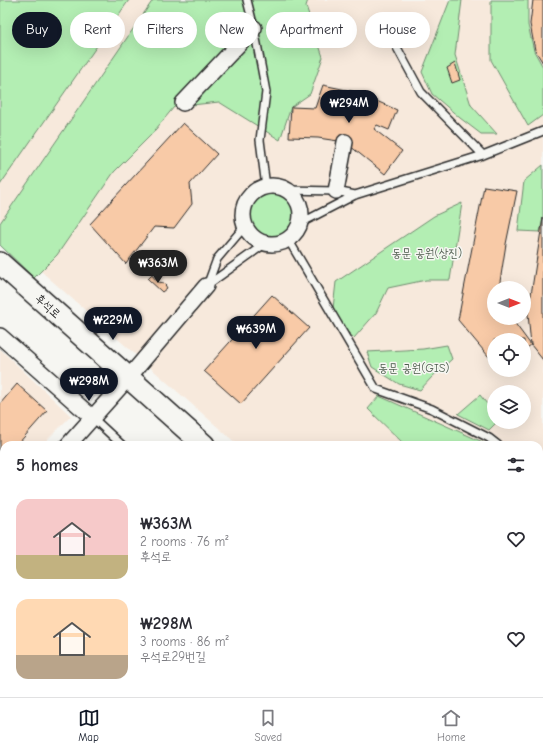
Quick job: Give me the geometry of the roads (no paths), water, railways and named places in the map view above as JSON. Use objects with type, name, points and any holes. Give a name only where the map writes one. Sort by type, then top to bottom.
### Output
[{"type":"street","points":[[183,103],[235,48]]},
{"type":"street","points":[[336,191],[345,142]]},
{"type":"street","points":[[276,186],[286,190],[299,204],[301,214],[300,224],[295,233],[281,243],[273,244],[258,240],[245,226],[243,216],[245,206],[250,197],[257,190],[266,187],[276,186]]},
{"type":"street","name":"후석로","points":[[0,263],[200,441]]},
{"type":"street","points":[[72,441],[129,377],[206,286]]},
{"type":"street","points":[[0,336],[93,418]]},
{"type":"lane","points":[[247,0],[250,12]]},
{"type":"lane","points":[[258,48],[266,92],[260,140],[266,187]]},
{"type":"lane","points":[[397,48],[421,92],[483,155]]},
{"type":"lane","points":[[300,224],[355,195],[483,155],[543,131]]},
{"type":"lane","points":[[286,190],[336,191],[355,195]]},
{"type":"lane","points":[[206,286],[217,259],[245,226]]},
{"type":"lane","points":[[288,239],[376,389],[432,410],[492,441]]},
{"type":"lane","points":[[206,286],[266,243]]},
{"type":"lane","points":[[93,418],[118,441]]},
{"type":"park label","name":"동문 공원(상진)","points":[[427,253]]},
{"type":"park label","name":"동문 공원(GIS)","points":[[414,368]]}]
